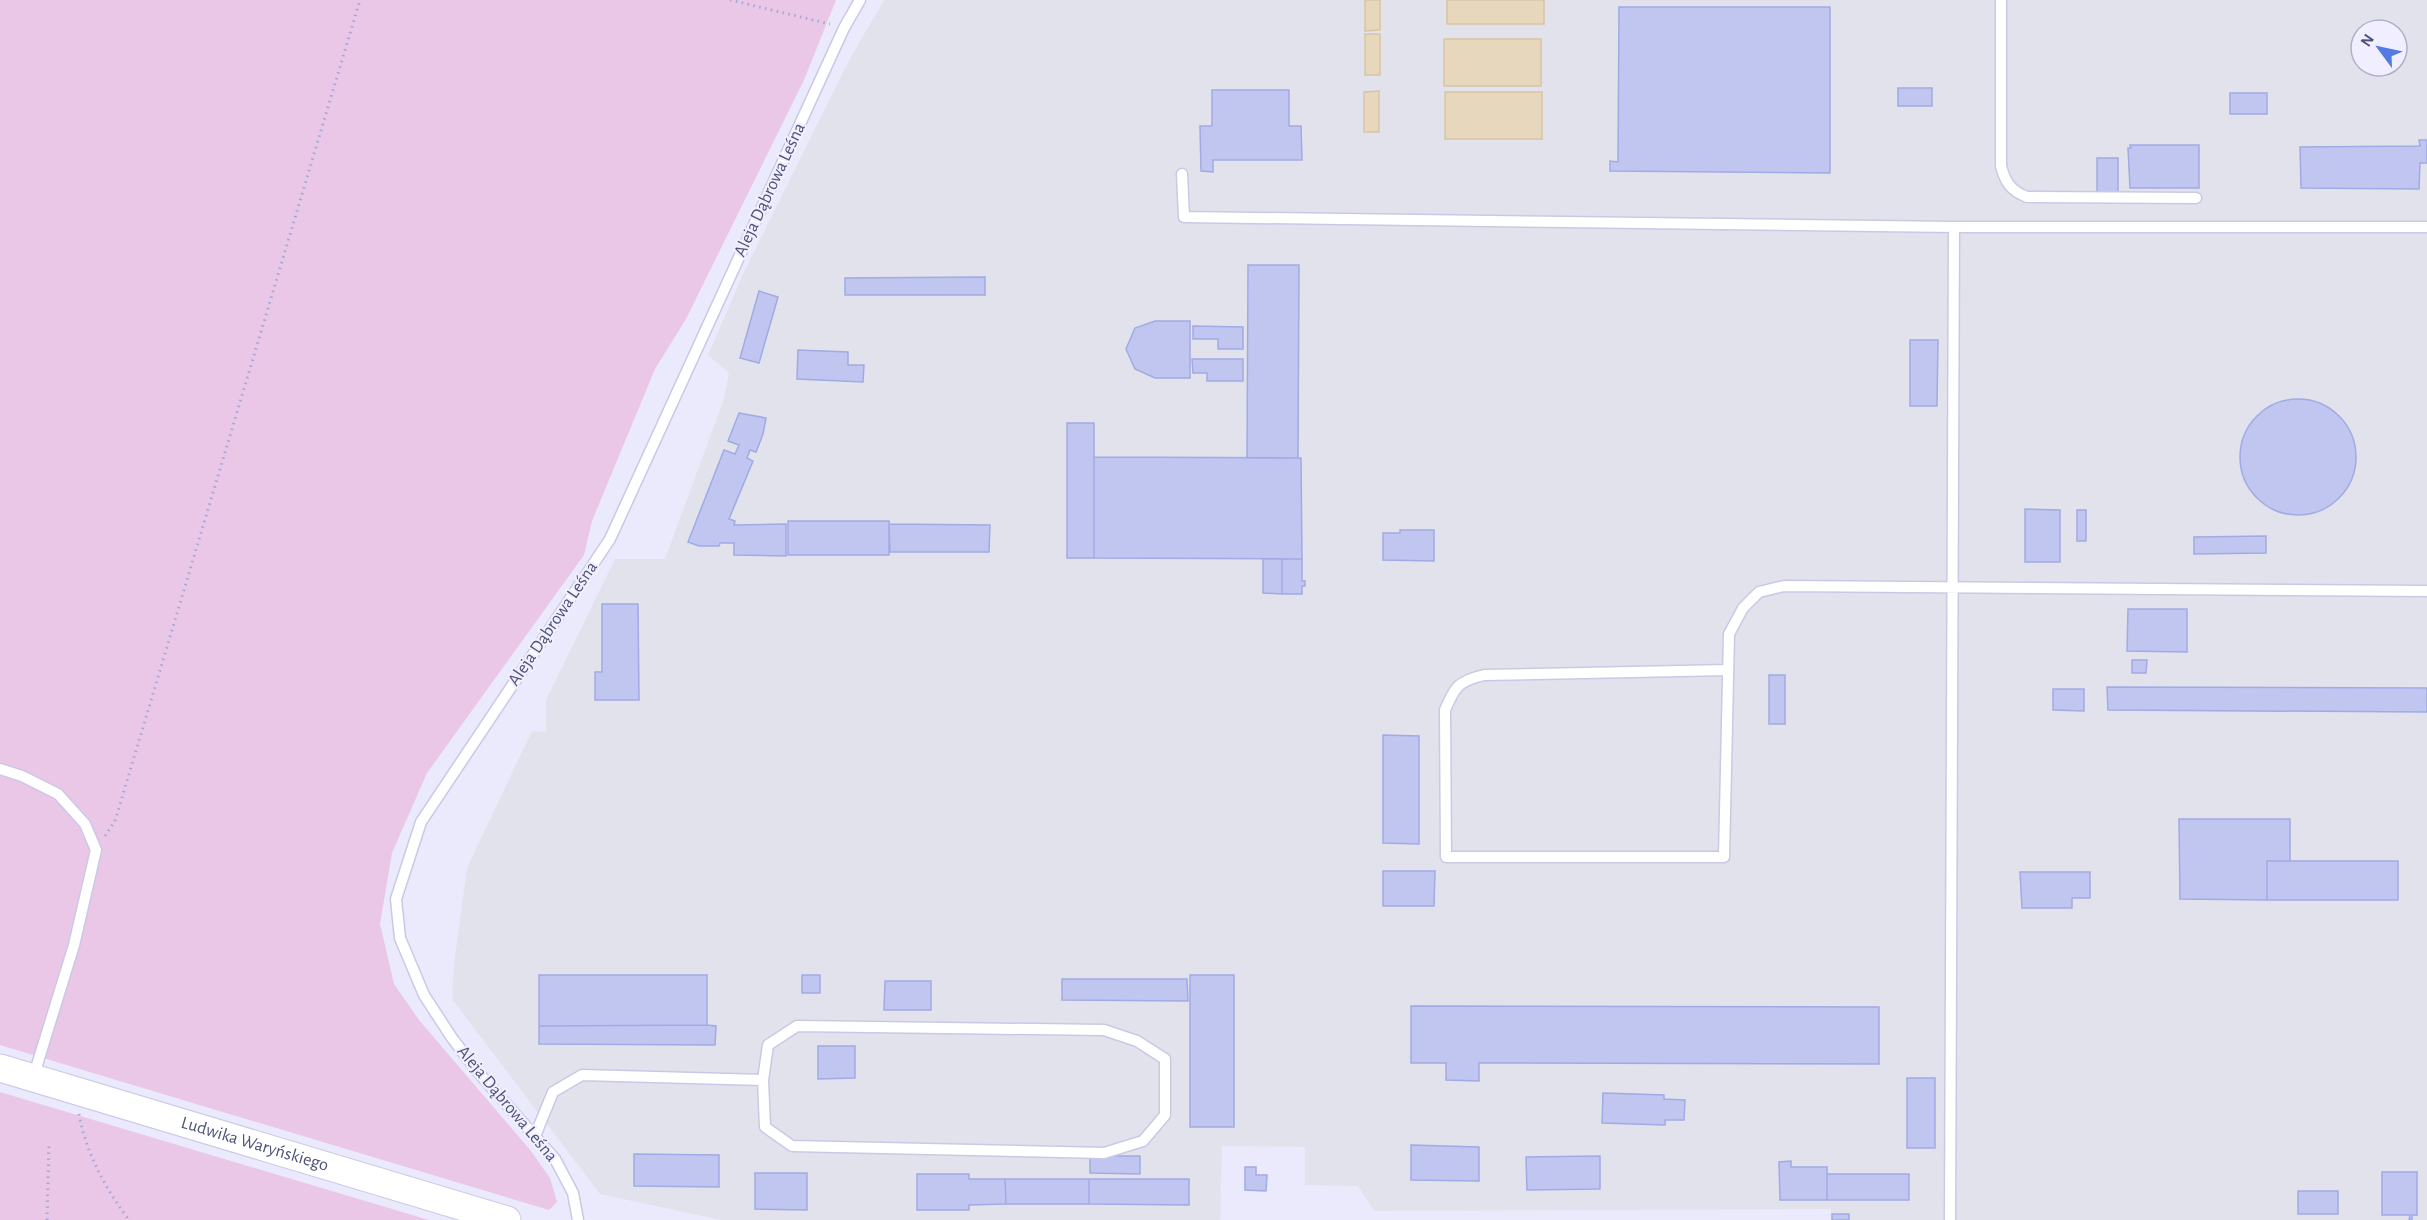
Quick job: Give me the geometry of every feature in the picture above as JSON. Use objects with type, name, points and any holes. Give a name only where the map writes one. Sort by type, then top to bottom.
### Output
[{"type":"street","name":"Ludwika Waryńskiego","points":[[0,1068],[507,1220]]},
{"type":"lane","name":"Aleja Dąbrowa Leśna","points":[[578,1220],[573,1192],[555,1160],[471,1062],[424,995],[400,938],[396,899],[421,822],[610,539],[844,28],[860,0]]},
{"type":"lane","points":[[2001,0],[2001,166],[2008,186],[2016,193],[2027,197],[2196,198]]},
{"type":"lane","points":[[1182,174],[1184,217],[1954,227],[2427,227]]},
{"type":"lane","points":[[1950,1220],[1954,227]]},
{"type":"lane","points":[[1728,670],[1484,675],[1464,680],[1451,695],[1444,710],[1446,857],[1724,857],[1729,634],[1743,608],[1759,592],[1784,586],[2427,591]]},
{"type":"lane","points":[[0,769],[22,776],[58,794],[85,824],[96,850],[74,945],[33,1078]]},
{"type":"lane","points":[[797,1026],[1104,1030],[1137,1041],[1165,1059],[1165,1115],[1143,1141],[1104,1153],[792,1146],[765,1127],[763,1080],[768,1045],[797,1026]]},
{"type":"lane","points":[[535,1136],[553,1092],[582,1075],[763,1080]]},
{"type":"path","points":[[96,850],[115,822],[360,0]]},
{"type":"path","points":[[730,0],[844,28]]},
{"type":"path","points":[[78,1106],[83,1140],[111,1196],[129,1220]]},
{"type":"path","points":[[47,1220],[49,1143]]},
{"type":"shaded area","points":[[0,0],[836,0],[804,80],[686,319],[655,369],[592,521],[584,555],[427,773],[392,853],[380,924],[394,984],[419,1020],[531,1151],[550,1178],[557,1202],[549,1210],[0,1045]]},
{"type":"shaded area","points":[[884,0],[2427,0],[2427,1220],[1831,1220],[1831,1209],[1374,1211],[1358,1186],[1305,1185],[1305,1147],[1222,1146],[1220,1220],[721,1220],[600,1194],[452,999],[454,964],[467,868],[532,731],[546,732],[546,700],[615,559],[665,559],[724,399],[729,373],[708,355],[745,270],[847,64]]},
{"type":"shaded area","points":[[1365,0],[1380,0],[1380,30],[1365,31]]},
{"type":"shaded area","points":[[1447,0],[1544,0],[1544,24],[1447,24]]},
{"type":"shaded area","points":[[1365,34],[1380,34],[1380,75],[1365,75]]},
{"type":"shaded area","points":[[1444,39],[1541,39],[1541,86],[1444,86]]},
{"type":"shaded area","points":[[1379,91],[1379,132],[1364,132],[1364,92]]},
{"type":"shaded area","points":[[1445,92],[1542,92],[1542,139],[1445,139]]},
{"type":"shaded area","points":[[0,1092],[429,1220],[0,1220]]},
{"type":"building","points":[[1619,7],[1830,7],[1830,173],[1610,171],[1610,161],[1618,162]]},
{"type":"building","points":[[1898,88],[1932,88],[1932,106],[1898,106]]},
{"type":"building","points":[[1212,90],[1289,90],[1289,126],[1301,126],[1302,160],[1213,160],[1213,172],[1201,171],[1200,126],[1212,126]]},
{"type":"building","points":[[2230,93],[2267,93],[2267,114],[2230,114]]},
{"type":"building","points":[[2419,140],[2427,140],[2427,163],[2420,163],[2419,189],[2301,188],[2300,147],[2420,146]]},
{"type":"building","points":[[2130,145],[2199,145],[2199,188],[2130,188],[2128,148],[2131,148]]},
{"type":"building","points":[[2097,158],[2118,158],[2118,192],[2097,192]]},
{"type":"building","points":[[1248,265],[1299,265],[1298,458],[1247,458]]},
{"type":"building","points":[[985,277],[985,295],[845,295],[845,278]]},
{"type":"building","points":[[759,291],[778,297],[759,363],[740,358]]},
{"type":"building","points":[[1155,321],[1190,321],[1190,378],[1155,378],[1135,369],[1126,349],[1135,328]]},
{"type":"building","points":[[1193,326],[1243,327],[1243,349],[1218,349],[1218,339],[1193,339]]},
{"type":"building","points":[[1910,340],[1938,340],[1937,406],[1910,406]]},
{"type":"building","points":[[798,350],[848,352],[848,365],[864,365],[863,382],[797,379]]},
{"type":"building","points":[[1192,359],[1243,359],[1243,381],[1207,381],[1207,373],[1193,373]]},
{"type":"building","points":[[2298,399],[2320,403],[2339,416],[2352,435],[2356,457],[2352,479],[2339,498],[2320,511],[2298,515],[2276,511],[2257,498],[2244,479],[2240,457],[2244,435],[2257,416],[2276,403]]},
{"type":"building","points":[[739,413],[766,418],[756,452],[750,450],[747,458],[753,461],[729,519],[735,521],[734,525],[786,524],[786,556],[734,555],[734,543],[699,546],[688,542],[724,450],[735,454],[739,445],[728,441]]},
{"type":"building","points":[[1067,423],[1094,423],[1094,558],[1067,558]]},
{"type":"building","points":[[1094,457],[1301,458],[1302,559],[1094,558]]},
{"type":"building","points":[[2025,509],[2060,510],[2060,562],[2025,562]]},
{"type":"building","points":[[2077,510],[2086,510],[2086,541],[2077,541]]},
{"type":"building","points":[[788,521],[889,521],[889,555],[788,555]]},
{"type":"building","points":[[889,524],[990,525],[989,552],[890,552]]},
{"type":"building","points":[[1400,530],[1434,530],[1434,561],[1383,560],[1383,533],[1400,533]]},
{"type":"building","points":[[2266,536],[2266,553],[2194,554],[2194,537]]},
{"type":"building","points":[[1263,559],[1282,559],[1282,594],[1263,593]]},
{"type":"building","points":[[1282,559],[1302,559],[1302,581],[1305,581],[1305,586],[1302,586],[1302,594],[1282,594]]},
{"type":"building","points":[[602,604],[638,604],[639,700],[595,700],[595,672],[602,672]]},
{"type":"building","points":[[2128,609],[2187,609],[2187,652],[2127,651]]},
{"type":"building","points":[[2132,660],[2147,660],[2146,673],[2132,673]]},
{"type":"building","points":[[1769,675],[1785,675],[1785,724],[1769,724]]},
{"type":"building","points":[[2107,687],[2427,688],[2427,712],[2108,710]]},
{"type":"building","points":[[2053,689],[2084,689],[2084,711],[2053,710]]},
{"type":"building","points":[[1383,735],[1419,736],[1419,844],[1383,843]]},
{"type":"building","points":[[2179,819],[2290,819],[2290,861],[2267,861],[2267,900],[2180,899]]},
{"type":"building","points":[[2267,861],[2398,861],[2398,900],[2267,900]]},
{"type":"building","points":[[1383,871],[1435,871],[1434,906],[1383,906]]},
{"type":"building","points":[[2020,872],[2090,872],[2090,898],[2072,898],[2072,908],[2022,908]]},
{"type":"building","points":[[539,975],[707,975],[707,1025],[539,1026]]},
{"type":"building","points":[[802,975],[820,975],[820,993],[802,993]]},
{"type":"building","points":[[1190,975],[1234,975],[1234,1127],[1190,1127]]},
{"type":"building","points":[[1062,979],[1187,979],[1188,1001],[1062,1000]]},
{"type":"building","points":[[885,981],[931,981],[931,1010],[884,1010]]},
{"type":"building","points":[[1411,1006],[1879,1007],[1879,1064],[1479,1063],[1479,1081],[1446,1080],[1446,1063],[1411,1063]]},
{"type":"building","points":[[539,1026],[716,1026],[715,1045],[539,1044]]},
{"type":"building","points":[[818,1046],[855,1046],[855,1078],[818,1079]]},
{"type":"building","points":[[1907,1078],[1935,1078],[1935,1148],[1907,1148]]},
{"type":"building","points":[[1603,1093],[1664,1095],[1664,1099],[1685,1100],[1684,1120],[1665,1120],[1665,1125],[1602,1123]]},
{"type":"building","points":[[1411,1145],[1479,1147],[1479,1181],[1411,1180]]},
{"type":"building","points":[[634,1154],[719,1155],[719,1187],[634,1186]]},
{"type":"building","points":[[1090,1156],[1140,1156],[1140,1174],[1090,1173]]},
{"type":"building","points":[[1600,1156],[1600,1189],[1527,1190],[1526,1157]]},
{"type":"building","points":[[1791,1161],[1791,1167],[1827,1167],[1827,1200],[1780,1200],[1779,1162]]},
{"type":"building","points":[[1245,1167],[1256,1167],[1256,1175],[1267,1175],[1266,1191],[1245,1190]]},
{"type":"building","points":[[2382,1172],[2417,1172],[2417,1215],[2412,1215],[2412,1220],[2409,1220],[2410,1215],[2382,1215]]},
{"type":"building","points":[[755,1173],[807,1173],[807,1210],[755,1209]]},
{"type":"building","points":[[917,1174],[969,1174],[969,1179],[1005,1179],[1006,1204],[969,1205],[969,1210],[917,1210]]},
{"type":"building","points":[[1827,1174],[1909,1174],[1909,1200],[1827,1200]]},
{"type":"building","points":[[1005,1179],[1089,1179],[1089,1204],[1006,1204]]},
{"type":"building","points":[[1089,1179],[1189,1179],[1189,1205],[1089,1204]]},
{"type":"building","points":[[2298,1191],[2338,1191],[2338,1214],[2298,1214]]},
{"type":"building","points":[[1832,1214],[1849,1214],[1849,1220],[1832,1220]]}]
